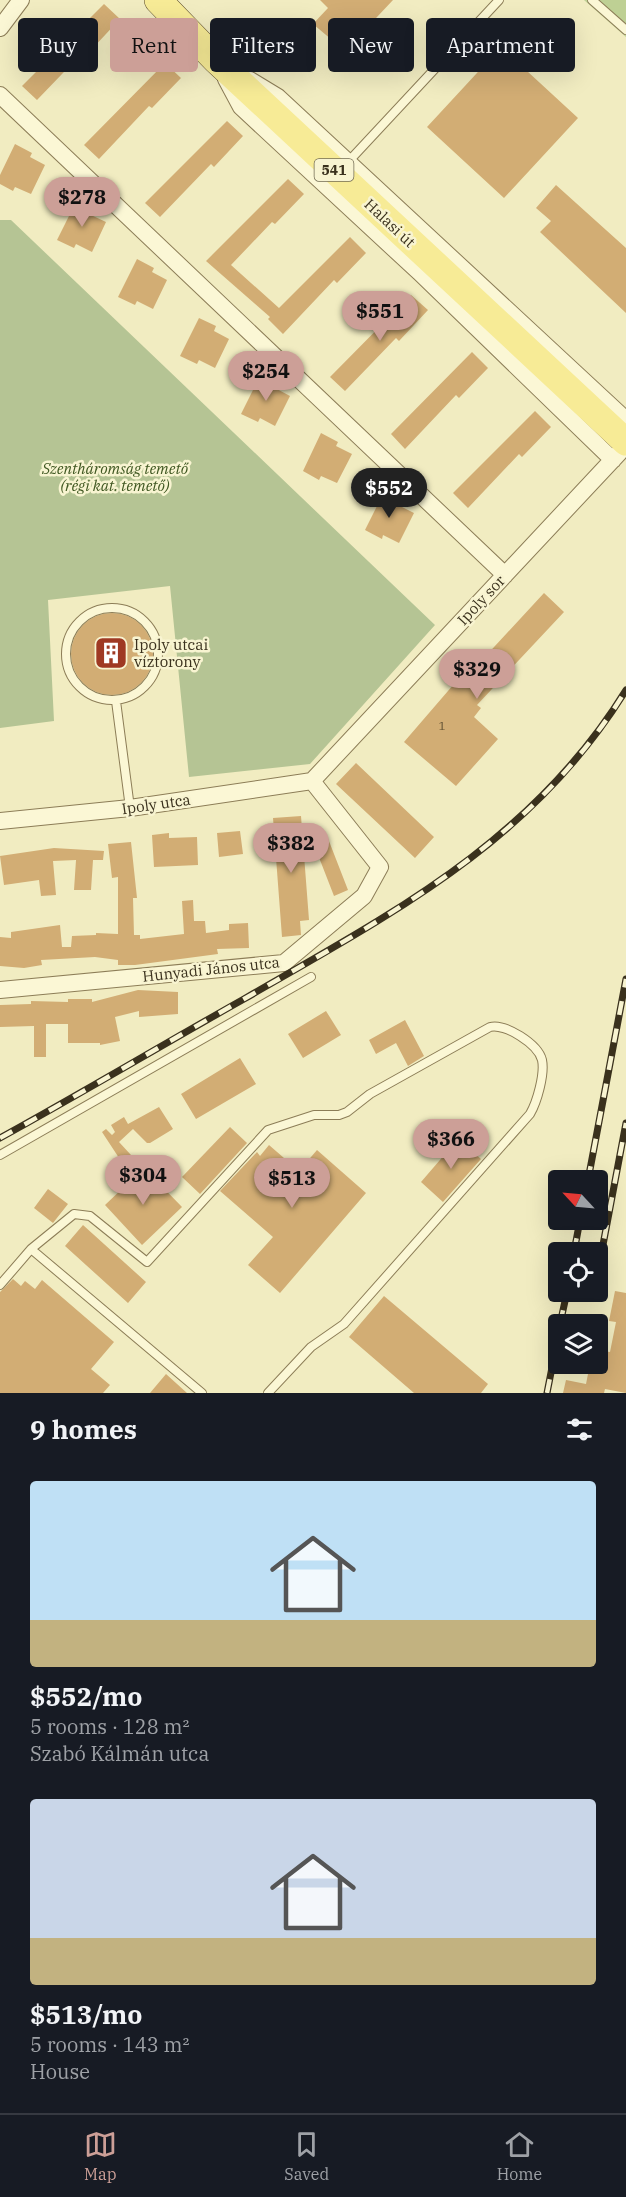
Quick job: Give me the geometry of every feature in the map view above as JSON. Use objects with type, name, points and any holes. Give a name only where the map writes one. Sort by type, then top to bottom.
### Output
[{"type":"main road","name":"Halasi út","points":[[158,0],[210,54]]},
{"type":"main road","name":"Halasi út","points":[[229,72],[451,280],[619,451]]},
{"type":"street","points":[[0,28],[21,0]]},
{"type":"street","points":[[223,72],[242,107],[420,273],[619,451]]},
{"type":"street","points":[[236,72],[279,97],[626,420]]},
{"type":"street","points":[[0,95],[505,575]]},
{"type":"street","name":"Ipoly sor","points":[[312,781],[626,446]]},
{"type":"street","name":"Ipoly utca","points":[[0,821],[130,808],[312,781]]},
{"type":"street","name":"Hunyadi János utca","points":[[0,990],[284,963],[364,896],[380,867],[312,781]]},
{"type":"lane","points":[[348,162],[499,0]]},
{"type":"lane","points":[[592,0],[626,30]]},
{"type":"lane","points":[[109,608],[126,610],[141,618],[152,631],[158,647],[157,665],[150,681],[138,693],[116,701],[95,697],[80,688],[70,674],[66,656],[69,639],[78,623],[92,612],[109,608]]},
{"type":"lane","points":[[116,701],[130,808]]},
{"type":"lane","points":[[0,1155],[311,978]]},
{"type":"lane","points":[[0,1285],[31,1249],[74,1214],[90,1216],[147,1262],[268,1130],[314,1115],[339,1115],[348,1112],[370,1094],[490,1027],[497,1025],[512,1029],[541,1056],[543,1064],[535,1105],[530,1114],[344,1324],[311,1347],[268,1393]]},
{"type":"lane","points":[[31,1249],[202,1393]]},
{"type":"green space","points":[[584,0],[626,0],[626,37]]},
{"type":"green space","name":"Szentháromság temető (régi kat. temető)","points":[[0,220],[11,220],[435,625],[310,764],[189,777],[170,586],[48,600],[54,721],[0,728]]},
{"type":"building","points":[[320,0],[393,0],[376,18],[328,18],[328,37],[316,27],[316,21],[328,8]]},
{"type":"building","points":[[104,4],[119,18],[110,18],[110,30],[98,43],[98,18],[90,18]]},
{"type":"building","points":[[36,72],[64,72],[37,100],[22,86]]},
{"type":"building","points":[[156,72],[175,72],[181,78],[152,108],[149,106],[99,159],[84,145]]},
{"type":"building","points":[[478,72],[528,72],[578,118],[504,198],[427,127]]},
{"type":"building","points":[[227,121],[243,136],[214,167],[211,164],[160,217],[145,203]]},
{"type":"building","points":[[15,144],[32,153],[30,157],[45,165],[31,194],[15,187],[13,191],[0,184],[0,175]]},
{"type":"building","points":[[288,179],[304,194],[275,224],[272,222],[231,265],[279,308],[350,237],[366,253],[337,283],[334,280],[283,334],[268,319],[270,317],[206,261]]},
{"type":"building","points":[[556,185],[626,248],[626,313],[540,232],[551,221],[536,208]]},
{"type":"building","points":[[76,202],[93,210],[91,215],[106,222],[92,252],[76,244],[74,248],[57,240]]},
{"type":"building","points":[[137,259],[154,268],[152,272],[167,280],[153,309],[137,301],[135,305],[118,297]]},
{"type":"building","points":[[411,295],[428,310],[399,341],[396,338],[345,391],[330,377]]},
{"type":"building","points":[[199,318],[216,326],[214,331],[229,339],[215,368],[199,360],[197,364],[180,356]]},
{"type":"building","points":[[472,352],[488,368],[459,398],[456,395],[405,449],[391,434]]},
{"type":"building","points":[[260,376],[277,384],[275,388],[290,396],[275,426],[260,418],[258,422],[241,414]]},
{"type":"building","points":[[535,411],[551,427],[522,457],[519,454],[468,508],[453,493]]},
{"type":"building","points":[[321,433],[338,442],[336,446],[352,454],[337,483],[321,476],[319,480],[303,471]]},
{"type":"building","points":[[384,492],[400,501],[398,505],[414,513],[399,543],[383,535],[382,539],[365,530]]},
{"type":"building","points":[[544,593],[564,612],[477,705],[481,708],[474,717],[498,739],[456,786],[404,742],[454,684],[457,687]]},
{"type":"building","name":"Ipoly utcai víztorony","points":[[112,613],[128,616],[141,625],[150,638],[153,654],[150,670],[141,683],[128,692],[112,695],[96,692],[83,683],[74,670],[71,654],[74,638],[83,625],[96,616]]},
{"type":"building","points":[[356,763],[434,837],[415,858],[336,784]]},
{"type":"building","points":[[301,816],[309,920],[300,921],[301,935],[282,937],[273,818]]},
{"type":"building","points":[[240,831],[243,854],[219,857],[217,833]]},
{"type":"building","points":[[169,833],[169,838],[197,837],[198,865],[154,867],[152,835]]},
{"type":"building","points":[[327,836],[348,890],[334,896],[313,842]]},
{"type":"building","points":[[131,842],[137,898],[133,898],[134,935],[140,935],[140,939],[184,934],[182,901],[193,900],[194,921],[205,921],[206,933],[229,930],[229,924],[248,923],[249,948],[217,949],[218,954],[135,965],[118,965],[118,960],[95,957],[41,960],[42,965],[24,968],[0,966],[0,937],[11,938],[11,932],[60,925],[62,947],[71,947],[72,936],[96,935],[96,933],[118,934],[118,877],[112,878],[108,844]]},
{"type":"building","points":[[54,848],[104,851],[103,860],[93,860],[91,890],[74,890],[76,860],[53,861],[56,895],[41,896],[39,880],[4,885],[0,856]]},
{"type":"building","points":[[138,990],[178,992],[178,1014],[139,1017],[139,1011],[115,1017],[120,1041],[100,1045],[100,1043],[68,1043],[68,1024],[46,1024],[46,1057],[34,1057],[34,1026],[0,1027],[0,1005],[31,1004],[31,1001],[68,1002],[68,999],[92,999],[92,1002]]},
{"type":"building","points":[[326,1011],[341,1035],[303,1058],[288,1034]]},
{"type":"building","points":[[405,1020],[424,1056],[408,1066],[396,1043],[376,1054],[369,1040]]},
{"type":"building","points":[[240,1058],[256,1084],[196,1119],[181,1094]]},
{"type":"building","points":[[159,1107],[173,1129],[147,1143],[133,1129],[119,1142],[131,1155],[121,1161],[102,1132],[106,1129],[112,1135],[115,1132],[111,1125],[124,1117],[128,1124]]},
{"type":"building","points":[[230,1127],[247,1143],[200,1194],[182,1177]]},
{"type":"building","points":[[458,1139],[481,1159],[443,1202],[421,1182]]},
{"type":"building","points":[[269,1145],[299,1171],[317,1150],[366,1193],[280,1293],[248,1265],[273,1237],[220,1191],[257,1152],[260,1156]]},
{"type":"building","points":[[144,1168],[182,1207],[142,1245],[105,1205]]},
{"type":"building","points":[[48,1189],[68,1204],[53,1223],[34,1208]]},
{"type":"building","points":[[83,1225],[146,1282],[128,1303],[65,1246]]},
{"type":"building","points":[[13,1279],[21,1286],[25,1281],[35,1289],[42,1280],[114,1342],[91,1369],[110,1385],[103,1393],[0,1393],[0,1292]]},
{"type":"building","points":[[615,1291],[626,1293],[626,1393],[605,1389],[604,1393],[563,1393],[566,1380],[586,1384],[588,1374],[608,1374],[608,1352],[610,1352],[616,1322],[609,1321]]},
{"type":"building","points":[[384,1296],[488,1384],[481,1393],[414,1393],[349,1337]]},
{"type":"building","points":[[166,1374],[187,1393],[150,1393]]},
{"type":"railway","points":[[0,1138],[353,936],[456,869],[504,831],[548,790],[589,743],[626,690]]},
{"type":"railway","points":[[590,1170],[626,979]]},
{"type":"railway","points":[[604,1242],[626,1123]]},
{"type":"railway","points":[[576,1242],[578,1230]]},
{"type":"railway","points":[[562,1314],[565,1302]]},
{"type":"railway","points":[[547,1393],[551,1374]]},
{"type":"place","name":"Ipoly utcai víztorony","points":[[111,653]]}]
